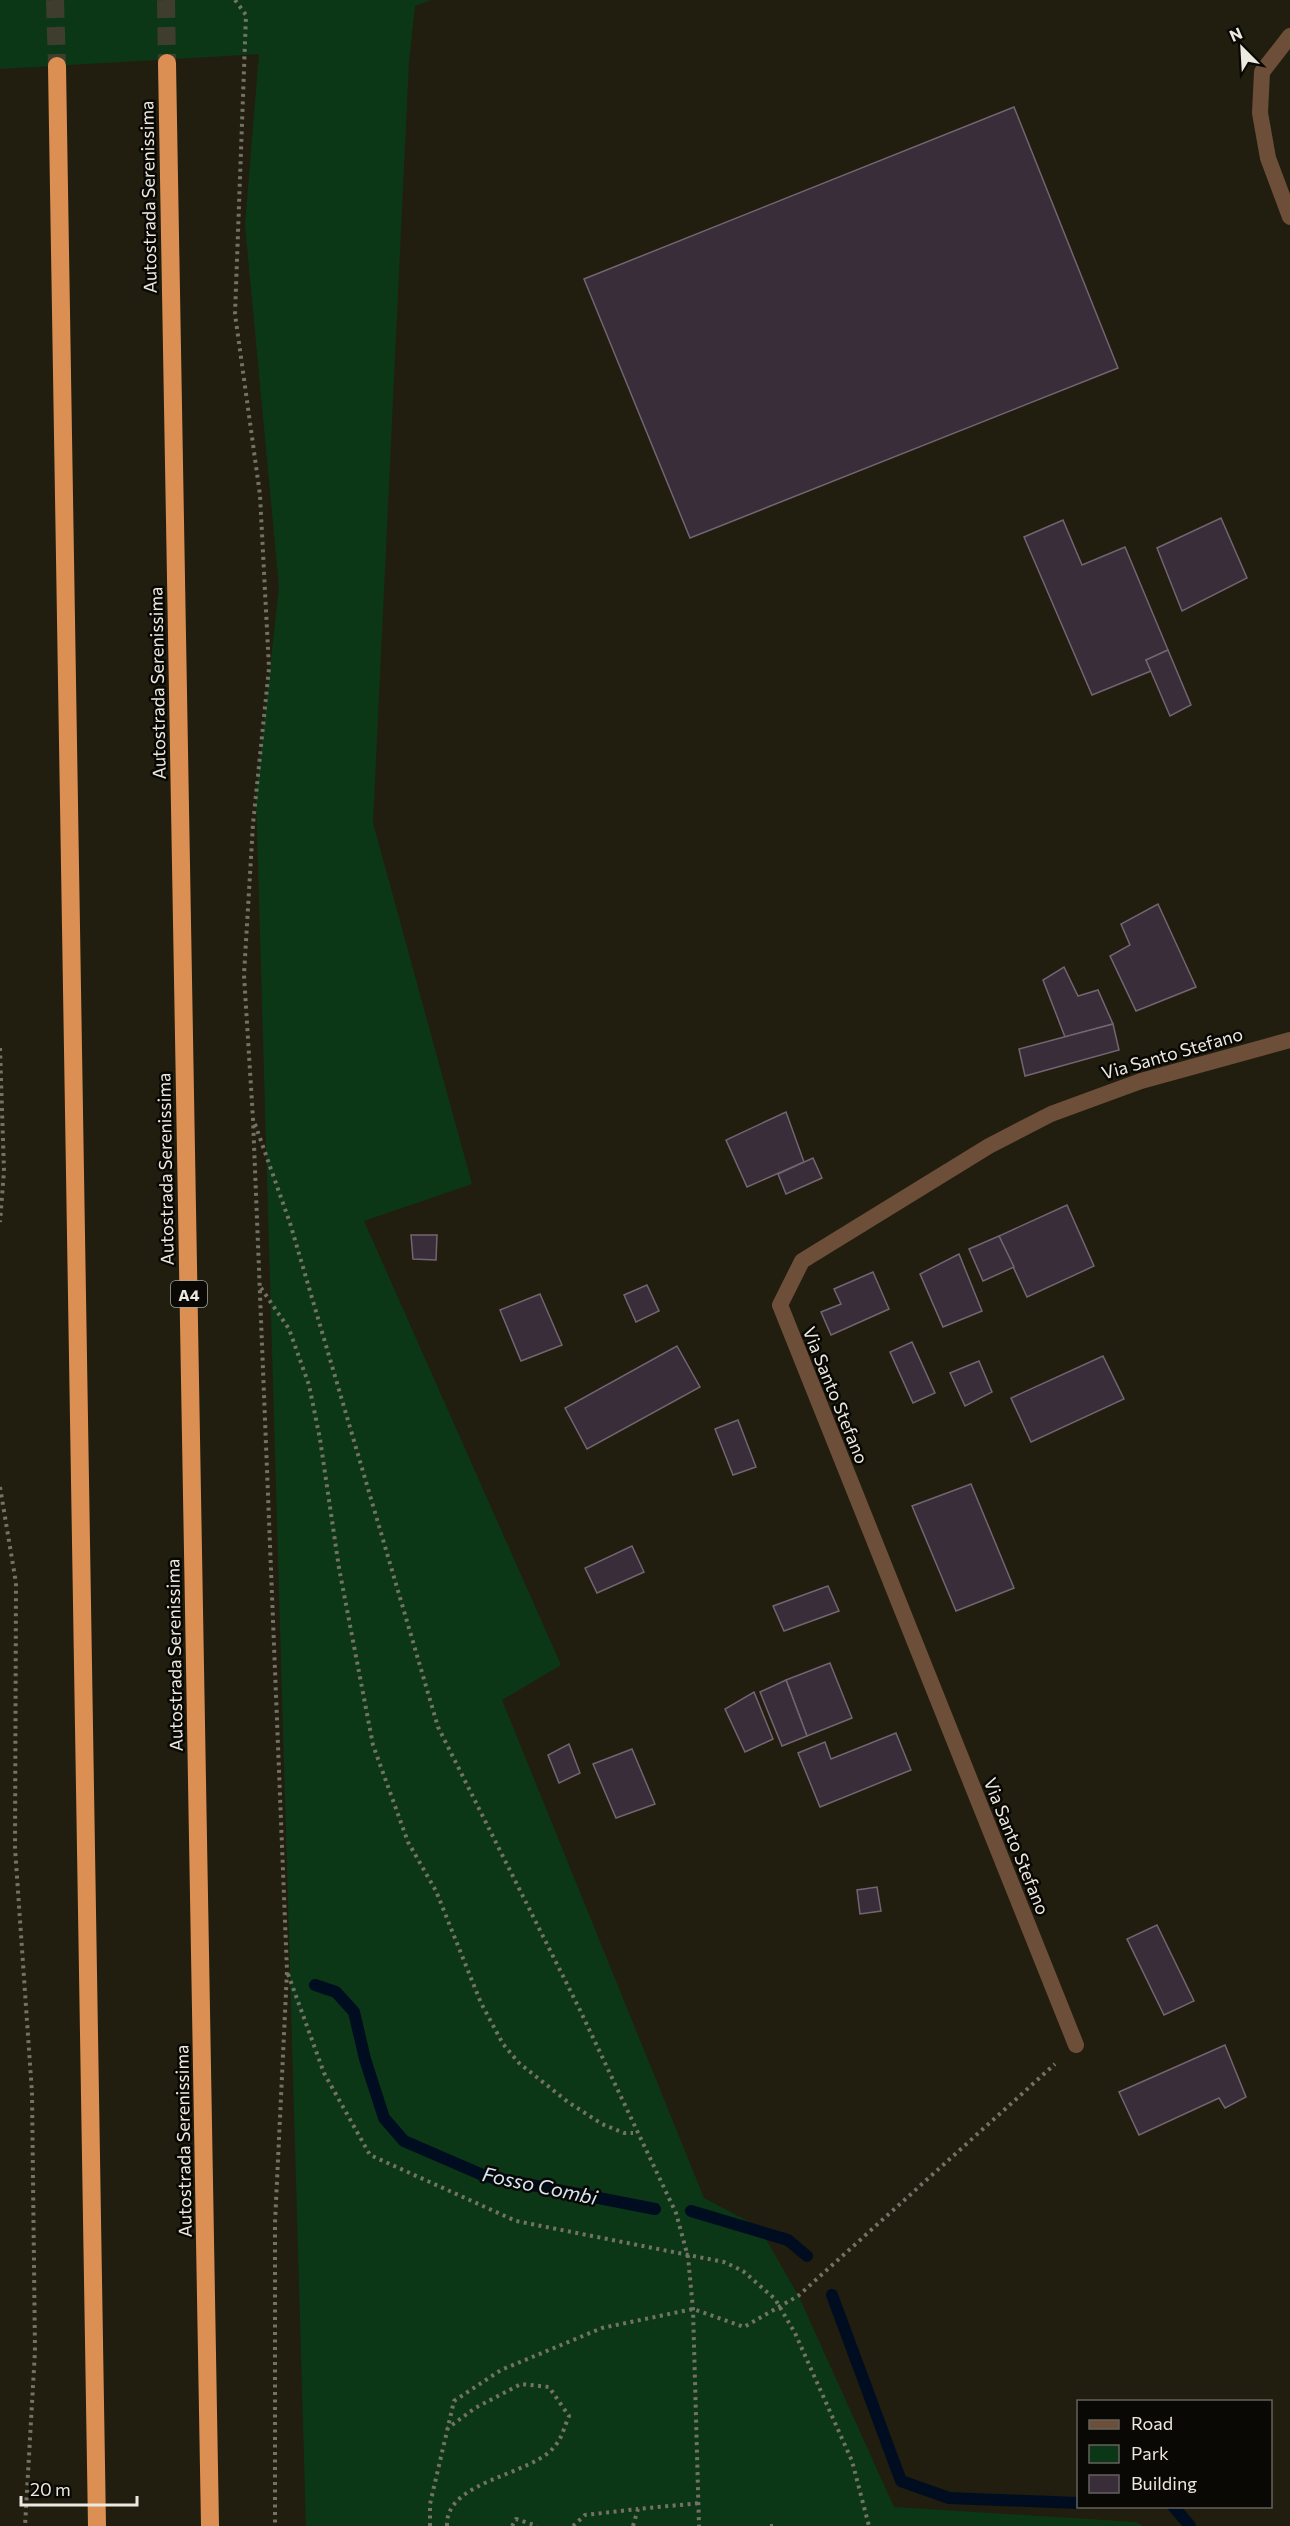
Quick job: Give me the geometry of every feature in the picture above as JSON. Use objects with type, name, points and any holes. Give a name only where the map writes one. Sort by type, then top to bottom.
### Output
[{"type":"highway","name":"Autostrada Serenissima","points":[[167,63],[210,2526]]},
{"type":"highway","points":[[57,66],[97,2526]]},
{"type":"street","points":[[1290,36],[1262,72],[1260,113],[1268,158],[1290,217]]},
{"type":"street","name":"Via Santo Stefano","points":[[1076,2045],[780,1305],[802,1261],[989,1146],[1051,1114],[1141,1081],[1290,1040]]},
{"type":"path","points":[[235,0],[246,15],[235,314],[260,495],[269,669],[253,825],[244,975],[253,1119],[287,1971],[275,2223],[275,2526]]},
{"type":"path","points":[[0,1048],[4,1171],[0,1222]]},
{"type":"path","points":[[253,1119],[290,1223],[438,1727],[579,2008],[676,2213],[688,2257],[693,2309],[699,2526]]},
{"type":"path","points":[[260,1287],[289,1329],[309,1385],[322,1449],[339,1568],[373,1745],[408,1842],[436,1891],[481,2002],[503,2044],[519,2063],[568,2102],[602,2124],[624,2133],[633,2131],[676,2213]]},
{"type":"path","points":[[0,1486],[16,1583],[15,1848],[32,2093],[35,2351],[25,2526]]},
{"type":"path","points":[[287,1971],[324,2073],[370,2155],[516,2221],[688,2257],[709,2258],[742,2271],[775,2299],[795,2333],[852,2461],[869,2526]]},
{"type":"path","points":[[429,2526],[430,2504],[454,2401],[501,2370],[602,2328],[693,2309],[744,2327],[780,2307],[798,2296],[1076,2045]]},
{"type":"path","points":[[447,2429],[475,2408],[521,2384],[549,2387],[569,2416],[555,2447],[524,2467],[459,2497],[447,2520],[447,2526]]},
{"type":"path","points":[[573,2526],[585,2515],[700,2503]]},
{"type":"path","points":[[633,2526],[638,2509]]},
{"type":"path","points":[[512,2526],[516,2519],[537,2526]]},
{"type":"green space","points":[[0,0],[431,0],[415,6],[409,61],[373,823],[472,1184],[364,1221],[561,1665],[502,1700],[704,2198],[759,2227],[799,2297],[894,2507],[1136,2522],[1143,2526],[306,2526],[256,795],[279,587],[245,225],[259,54],[0,69]]},
{"type":"building","points":[[1014,107],[1118,368],[690,538],[584,279]]},
{"type":"building","points":[[1221,518],[1247,578],[1182,611],[1157,548]]},
{"type":"building","points":[[1063,520],[1082,565],[1125,547],[1168,650],[1146,660],[1151,671],[1092,695],[1024,537]]},
{"type":"building","points":[[1168,650],[1191,705],[1170,716],[1146,660]]},
{"type":"building","points":[[1158,904],[1196,987],[1136,1011],[1110,956],[1130,945],[1121,924]]},
{"type":"building","points":[[1064,967],[1078,996],[1098,990],[1113,1024],[1065,1037],[1043,980]]},
{"type":"building","points":[[1113,1024],[1119,1050],[1025,1076],[1019,1049]]},
{"type":"building","points":[[786,1112],[804,1162],[747,1187],[726,1140]]},
{"type":"building","points":[[813,1158],[822,1178],[786,1194],[778,1174]]},
{"type":"building","points":[[1067,1205],[1094,1266],[1027,1297],[999,1236]]},
{"type":"building","points":[[411,1235],[437,1235],[436,1260],[413,1259]]},
{"type":"building","points":[[999,1236],[1014,1267],[983,1281],[969,1249]]},
{"type":"building","points":[[959,1254],[982,1311],[943,1327],[920,1274]]},
{"type":"building","points":[[873,1272],[889,1309],[831,1335],[821,1312],[841,1304],[834,1289]]},
{"type":"building","points":[[647,1285],[659,1311],[636,1322],[624,1295]]},
{"type":"building","points":[[540,1294],[562,1345],[521,1361],[500,1310]]},
{"type":"building","points":[[912,1342],[935,1393],[913,1403],[890,1352]]},
{"type":"building","points":[[677,1346],[700,1387],[587,1449],[565,1408]]},
{"type":"building","points":[[1103,1356],[1124,1399],[1031,1442],[1011,1398]]},
{"type":"building","points":[[979,1361],[992,1392],[965,1406],[950,1373]]},
{"type":"building","points":[[738,1420],[756,1467],[733,1475],[715,1429]]},
{"type":"building","points":[[971,1484],[1014,1588],[956,1611],[912,1506]]},
{"type":"building","points":[[632,1546],[644,1572],[597,1593],[585,1568]]},
{"type":"building","points":[[828,1586],[839,1611],[784,1631],[773,1606]]},
{"type":"building","points":[[830,1663],[852,1718],[807,1736],[786,1680]]},
{"type":"building","points":[[786,1680],[807,1736],[782,1746],[760,1692]]},
{"type":"building","points":[[754,1692],[773,1739],[745,1752],[725,1709]]},
{"type":"building","points":[[896,1733],[911,1770],[820,1807],[798,1753],[825,1742],[831,1759]]},
{"type":"building","points":[[569,1744],[580,1773],[559,1783],[548,1755]]},
{"type":"building","points":[[632,1749],[655,1804],[616,1818],[593,1764]]},
{"type":"building","points":[[877,1887],[881,1911],[860,1914],[857,1890]]},
{"type":"building","points":[[1157,1925],[1194,2001],[1164,2015],[1127,1939]]},
{"type":"building","points":[[1225,2045],[1246,2097],[1225,2108],[1219,2098],[1139,2135],[1119,2092]]},
{"type":"waterway","name":"Fosso Combi","points":[[315,1985],[336,1992],[354,2012],[365,2059],[384,2118],[404,2141],[485,2176],[655,2209]]},
{"type":"waterway","name":"Fosso Combi","points":[[691,2211],[788,2240],[807,2256]]},
{"type":"waterway","name":"Fosso Combi","points":[[832,2295],[901,2481],[949,2498],[1077,2503]]},
{"type":"waterway","name":"Fosso Combi","points":[[1175,2508],[1190,2526]]},
{"type":"tunnel","points":[[55,0],[57,66]]},
{"type":"tunnel","points":[[166,0],[167,63]]}]
